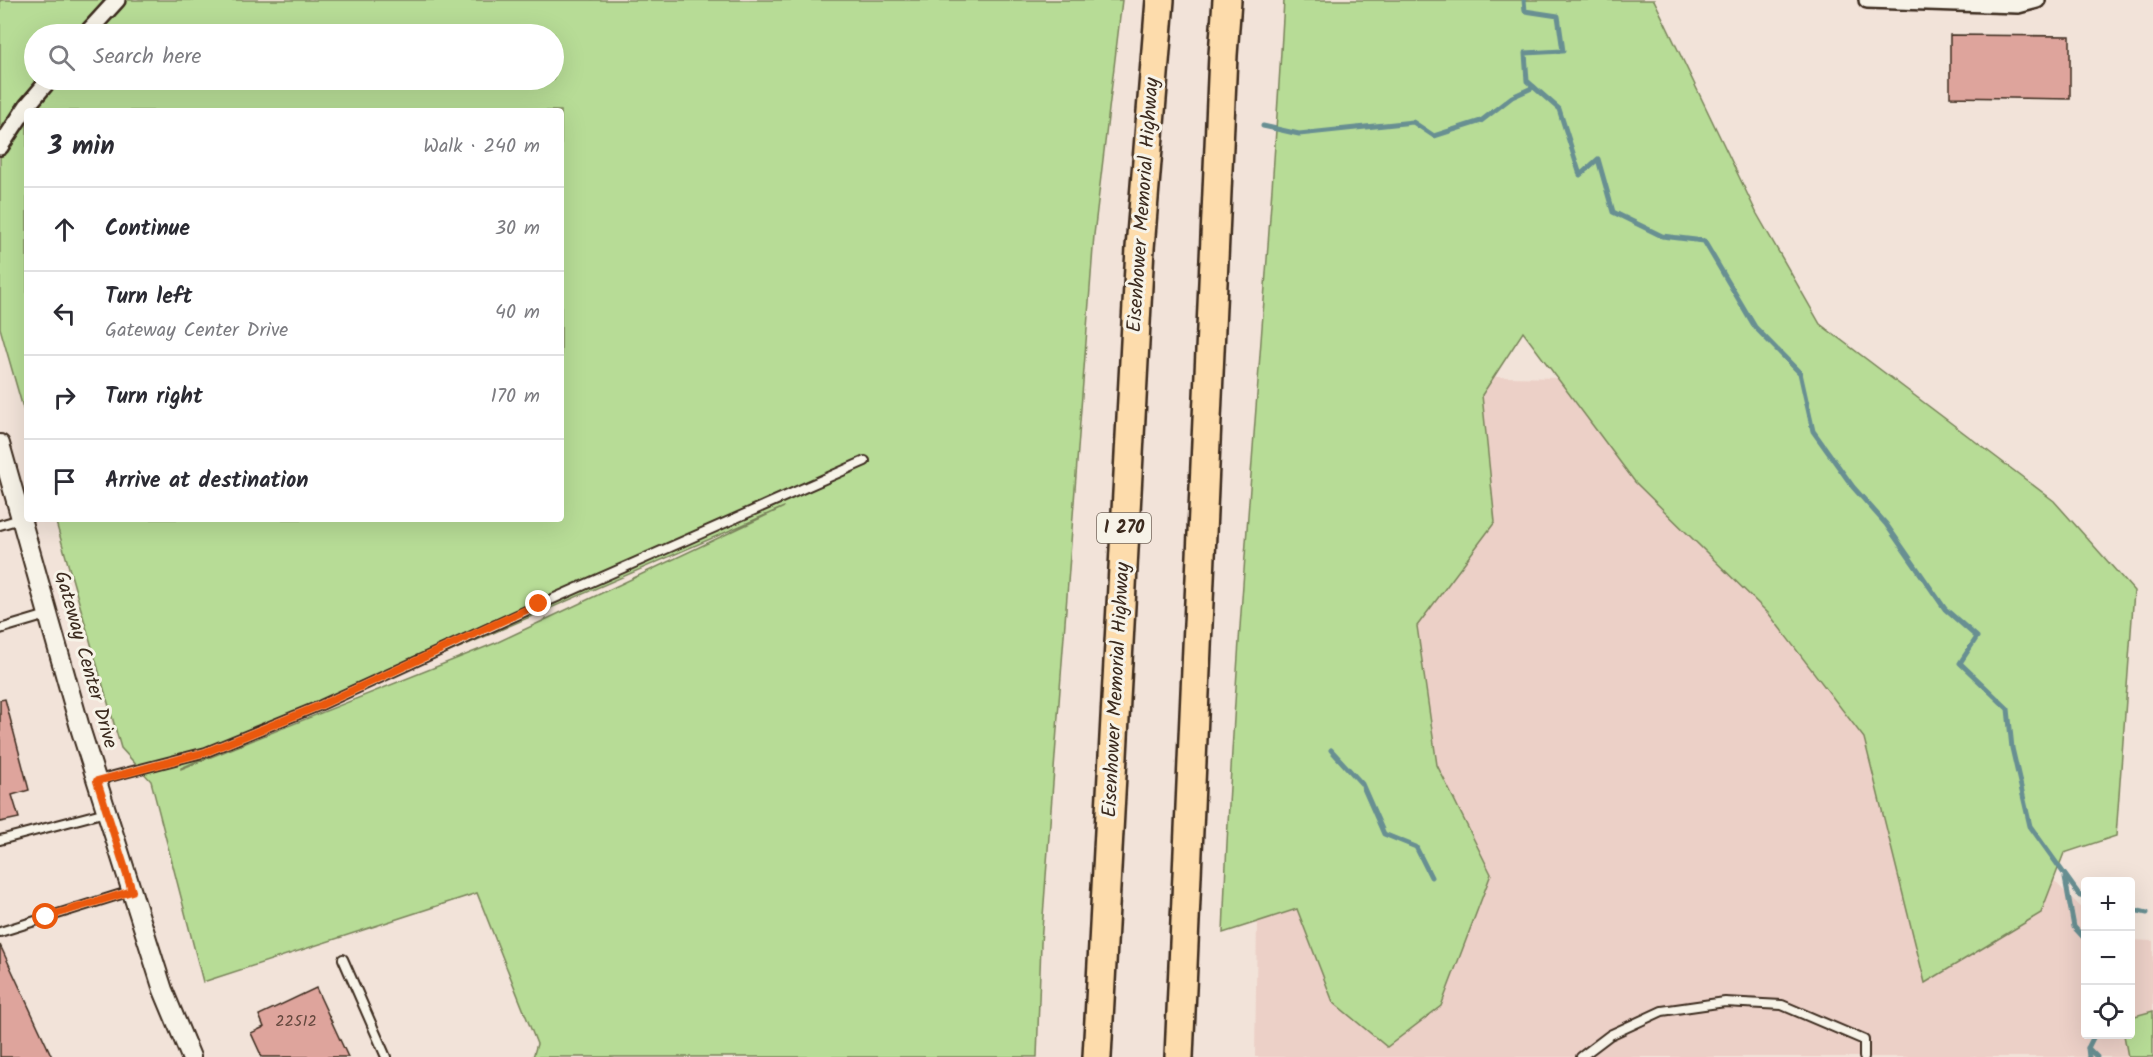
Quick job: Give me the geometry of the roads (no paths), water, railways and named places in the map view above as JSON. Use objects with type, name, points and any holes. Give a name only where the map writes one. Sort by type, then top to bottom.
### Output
[{"type":"highway","name":"Eisenhower Memorial Highway","points":[[1097,1057],[1140,248],[1160,0]]},
{"type":"highway","points":[[1179,1057],[1222,55],[1227,0]]},
{"type":"street","points":[[95,24],[117,0]]},
{"type":"street","points":[[1867,0],[2018,5],[2037,0]]},
{"type":"street","points":[[26,108],[41,90]]},
{"type":"street","points":[[0,147],[24,111]]},
{"type":"street","name":"Gateway Center Drive","points":[[0,444],[97,781],[163,990],[191,1057]]},
{"type":"lane","points":[[97,781],[206,752],[321,705],[539,604],[865,461]]},
{"type":"lane","points":[[0,525],[22,519]]},
{"type":"lane","points":[[0,629],[48,615]]},
{"type":"lane","points":[[0,840],[107,812]]},
{"type":"lane","points":[[0,932],[132,891]]},
{"type":"lane","points":[[343,959],[386,1057]]},
{"type":"lane","points":[[1581,1057],[1610,1035],[1662,1011],[1725,1002],[1782,1005],[1864,1040],[1864,1057]]},
{"type":"waterway","points":[[1524,0],[1525,11],[1558,16],[1563,51],[1525,53],[1527,81],[1559,109],[1580,175],[1598,159],[1613,212],[1662,236],[1704,241],[1755,327],[1800,373],[1813,431],[1853,487],[1886,524],[1945,609],[1977,637],[1960,663],[2008,709],[2012,748],[2030,826],[2081,896]]},
{"type":"waterway","points":[[1263,126],[1299,134],[1413,122],[1434,136],[1481,121],[1512,97],[1534,87]]},
{"type":"waterway","points":[[1331,750],[1362,784],[1384,834],[1416,847],[1431,877]]},
{"type":"waterway","points":[[2065,878],[2074,927],[2081,935]]},
{"type":"waterway","points":[[2135,910],[2147,913]]},
{"type":"waterway","points":[[2089,1057],[2088,1048],[2092,1039]]},
{"type":"waterway","points":[[2088,1048],[2097,1057]]}]
